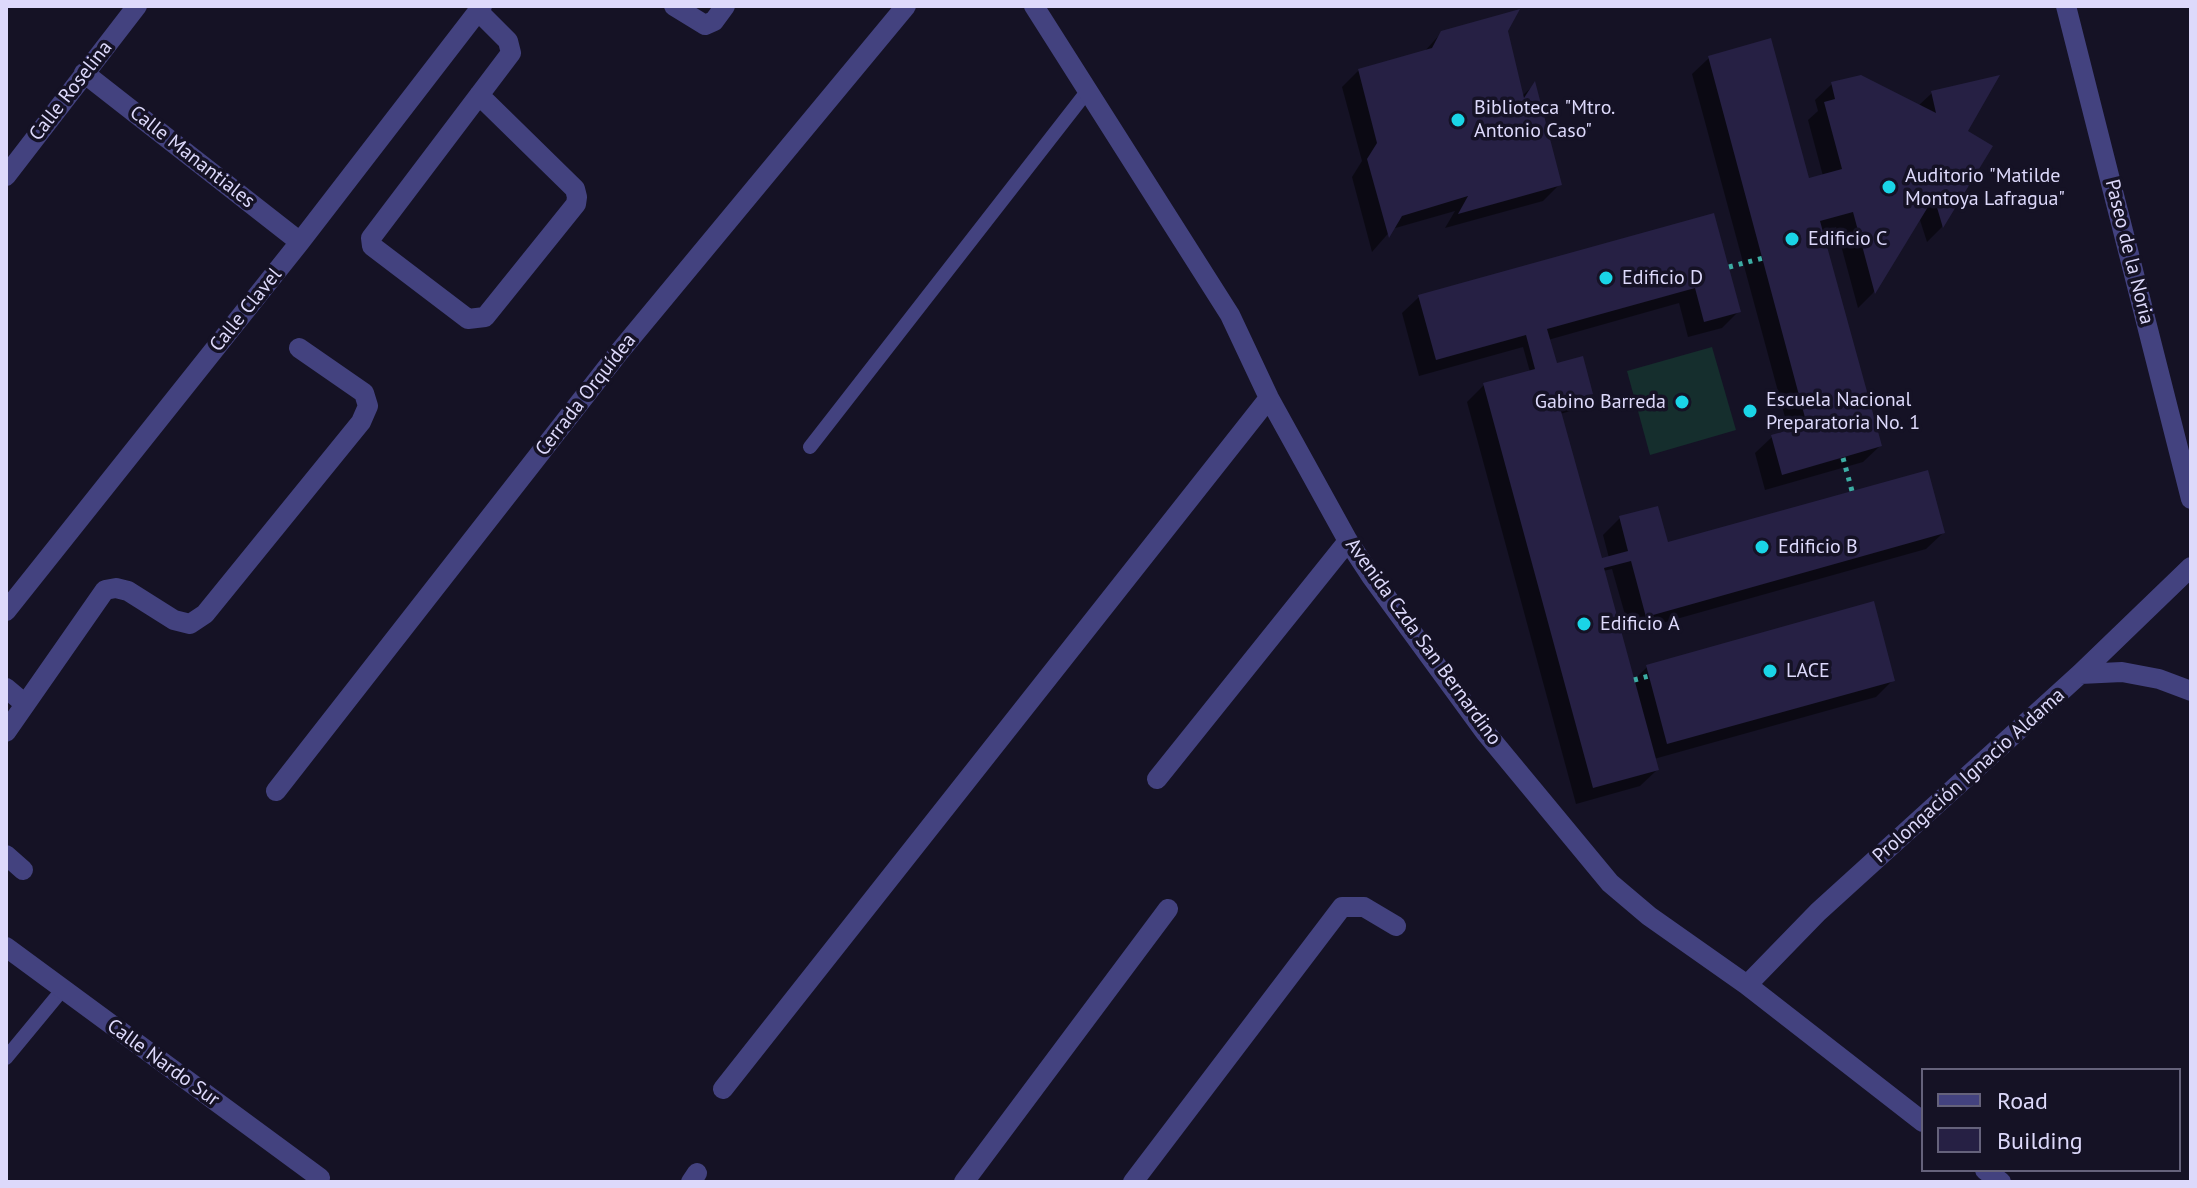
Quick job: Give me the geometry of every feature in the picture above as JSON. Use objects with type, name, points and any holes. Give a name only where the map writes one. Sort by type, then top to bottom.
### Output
[{"type":"street","name":"Calle Roselina","points":[[6,176],[137,6]]},
{"type":"street","points":[[674,6],[705,25],[714,21],[725,6]]},
{"type":"street","name":"Cerrada Orquídea","points":[[276,791],[620,351],[906,6]]},
{"type":"street","name":"Avenida Czda San Bernardino","points":[[1034,6],[1230,315],[1269,398],[1348,541],[1485,732],[1610,883],[1649,916],[1747,985],[1921,1120]]},
{"type":"street","name":"Paseo de la Noria","points":[[2066,6],[2191,499]]},
{"type":"street","points":[[479,95],[575,189],[577,197],[576,204],[485,317],[468,319],[372,246],[371,238],[479,95],[511,53],[508,41],[480,9]]},
{"type":"street","name":"Calle Clavel","points":[[6,611],[300,242],[480,9]]},
{"type":"street","name":"Calle Manantiales","points":[[84,73],[300,242]]},
{"type":"street","points":[[6,732],[105,590],[116,588],[128,591],[174,620],[190,624],[205,614],[361,422],[368,406],[364,393],[299,348]]},
{"type":"street","points":[[723,1089],[1269,398]]},
{"type":"street","points":[[1157,779],[1348,541]]},
{"type":"street","name":"Prolongación Ignacio Aldama","points":[[1747,985],[1818,912],[2080,674],[2191,567]]},
{"type":"street","points":[[2080,674],[2122,672],[2159,679],[2191,691]]},
{"type":"street","points":[[6,688],[25,704]]},
{"type":"street","points":[[6,855],[23,870]]},
{"type":"street","points":[[1133,1182],[1342,907],[1364,907],[1396,926]]},
{"type":"street","points":[[964,1182],[1168,909]]},
{"type":"street","name":"Calle Nardo Sur","points":[[6,947],[320,1178]]},
{"type":"lane","points":[[810,447],[1089,89]]},
{"type":"lane","points":[[6,1058],[63,989]]},
{"type":"path","points":[[1729,267],[1763,258]]},
{"type":"path","points":[[1843,458],[1852,491]]},
{"type":"path","points":[[1634,680],[1649,676]]},
{"type":"green space","points":[[1712,347],[1736,430],[1650,455],[1627,371]]},
{"type":"building","name":"Biblioteca \"Mtro. Antonio Caso\"","points":[[1520,9],[1508,31],[1524,98],[1535,81],[1562,185],[1458,214],[1468,196],[1402,216],[1389,238],[1367,159],[1377,143],[1358,69],[1432,48],[1441,31]]},
{"type":"building","points":[[1771,38],[1809,178],[1842,169],[1824,102],[1835,99],[1831,82],[1861,75],[1936,113],[1931,91],[2000,75],[1968,131],[1993,146],[1943,228],[1934,197],[1875,294],[1853,212],[1820,221],[1882,446],[1782,475],[1771,435],[1807,425],[1708,56]]},
{"type":"building","points":[[1714,213],[1741,312],[1704,322],[1695,288],[1547,329],[1557,363],[1583,356],[1593,394],[1559,404],[1602,558],[1628,551],[1619,516],[1658,506],[1668,542],[1928,470],[1945,533],[1646,617],[1631,561],[1604,568],[1659,770],[1593,788],[1483,383],[1535,369],[1526,335],[1436,360],[1418,295]]},
{"type":"building","name":"LACE","points":[[1874,601],[1895,681],[1667,744],[1646,665]]},
{"type":"place","name":"Biblioteca \"Mtro. Antonio Caso\"","points":[[1458,120]]},
{"type":"place","name":"Auditorio \"Matilde Montoya Lafragua\"","points":[[1889,187]]},
{"type":"place","name":"Edificio C","points":[[1792,239]]},
{"type":"place","name":"Edificio D","points":[[1606,278]]},
{"type":"place","name":"Gabino Barreda","points":[[1682,402]]},
{"type":"place","name":"Escuela Nacional Preparatoria No. 1","points":[[1750,411]]},
{"type":"place","name":"Edificio B","points":[[1762,547]]},
{"type":"place","name":"Edificio A","points":[[1584,624]]},
{"type":"place","name":"LACE","points":[[1770,671]]}]
